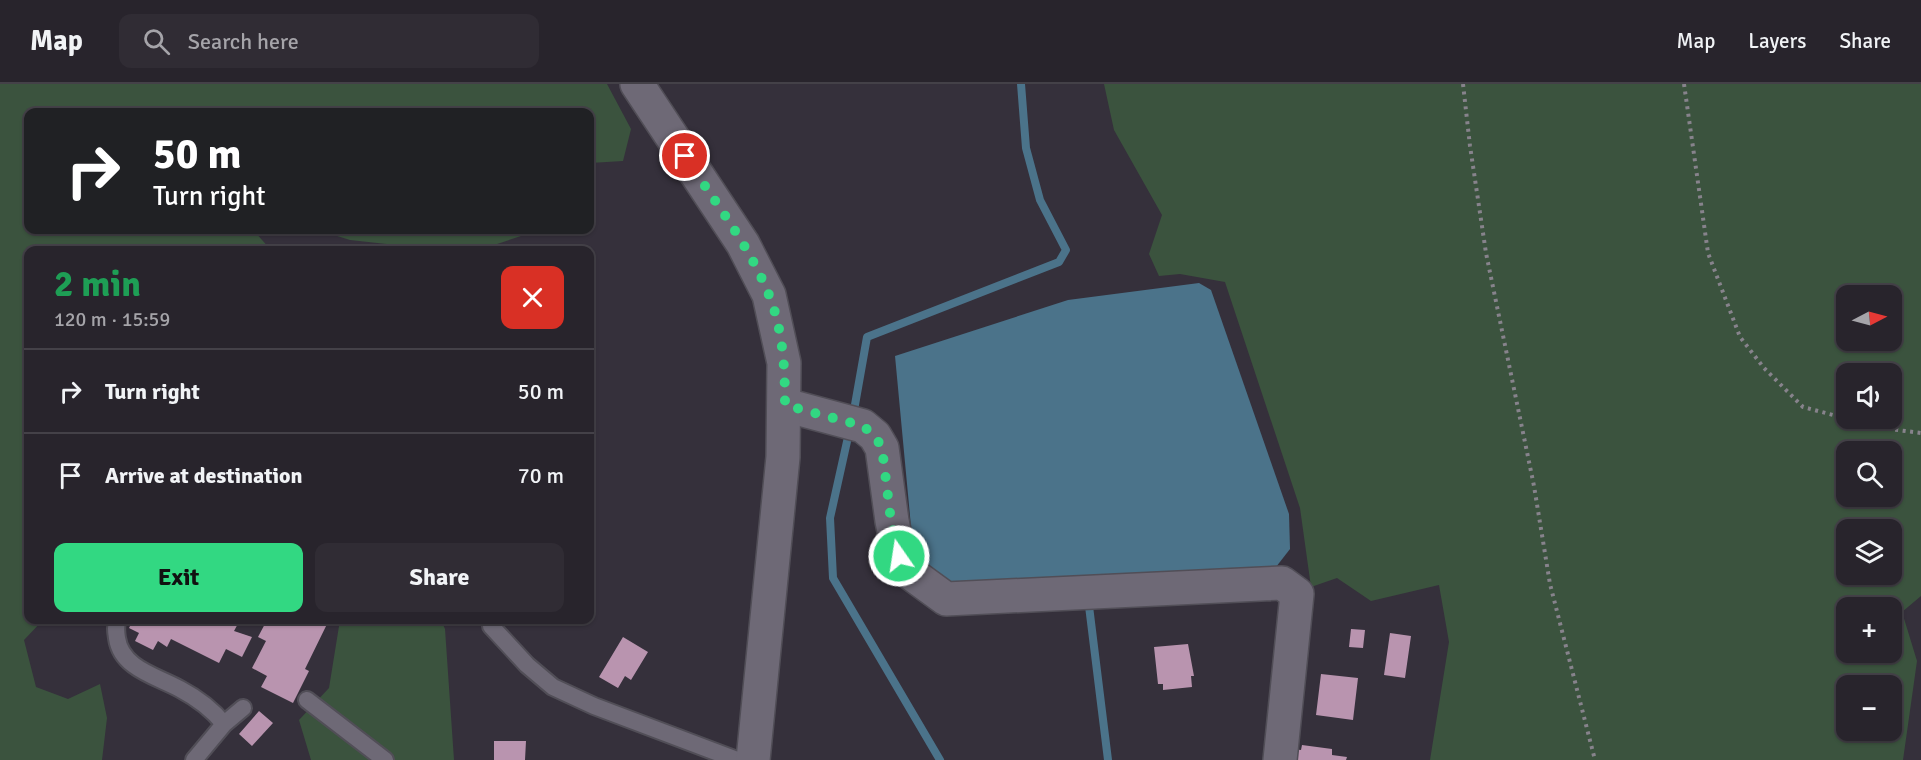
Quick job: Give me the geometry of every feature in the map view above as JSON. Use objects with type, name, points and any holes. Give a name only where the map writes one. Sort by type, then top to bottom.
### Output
[{"type":"street","points":[[638,84],[743,244],[769,295],[784,363],[783,457],[753,760]]},
{"type":"street","points":[[785,405],[863,426],[875,436],[882,448],[891,521],[899,556],[909,572],[946,599],[1282,583],[1298,594],[1280,760]]},
{"type":"lane","points":[[116,624],[119,650],[137,668],[181,689],[214,711],[224,724]]},
{"type":"lane","points":[[491,626],[527,665],[553,687],[594,706],[736,760]]},
{"type":"lane","points":[[307,700],[385,760]]},
{"type":"lane","points":[[194,760],[224,724],[243,708]]},
{"type":"path","points":[[1463,84],[1486,253],[1534,486],[1550,584],[1595,760]]},
{"type":"path","points":[[1684,84],[1708,254],[1740,337],[1764,368],[1803,407],[1882,429],[1921,433]]},
{"type":"green space","points":[[0,84],[607,84],[631,129],[623,161],[594,163],[594,108],[24,108],[24,234],[257,234],[267,246],[24,246],[24,624],[39,624],[24,640],[36,687],[68,699],[100,684],[107,718],[102,760],[0,760]]},
{"type":"green space","points":[[1104,84],[1921,84],[1921,596],[1902,612],[1917,661],[1903,760],[1430,760],[1449,642],[1439,585],[1371,601],[1337,578],[1311,587],[1300,508],[1225,282],[1180,274],[1159,276],[1149,254],[1162,215],[1114,130]]},
{"type":"green space","points":[[331,234],[522,234],[491,246],[405,246],[350,240]]},
{"type":"green space","points":[[339,624],[443,624],[445,629],[454,760],[311,760],[299,720],[329,688]]},
{"type":"water","points":[[1199,283],[1211,290],[1289,514],[1290,549],[1276,567],[966,585],[934,576],[913,548],[895,356],[1068,300]]},
{"type":"building","points":[[131,624],[238,624],[234,631],[252,637],[242,657],[226,649],[219,663],[171,639],[167,647],[158,641],[153,650],[135,641],[139,633],[129,628]]},
{"type":"building","points":[[265,624],[327,624],[305,669],[309,671],[293,703],[261,687],[267,676],[252,668],[266,641],[258,637]]},
{"type":"building","points":[[1351,629],[1365,630],[1363,648],[1349,647]]},
{"type":"building","points":[[1390,633],[1411,636],[1405,678],[1384,675]]},
{"type":"building","points":[[623,637],[648,652],[631,680],[625,676],[618,688],[599,677]]},
{"type":"building","points":[[1188,644],[1194,676],[1191,676],[1192,687],[1163,690],[1163,684],[1158,684],[1154,647]]},
{"type":"building","points":[[1321,674],[1358,678],[1353,720],[1316,715]]},
{"type":"building","points":[[259,711],[273,723],[252,746],[239,734]]},
{"type":"building","points":[[494,741],[526,741],[525,760],[494,760]]},
{"type":"building","points":[[1302,745],[1332,749],[1332,755],[1347,757],[1346,760],[1292,760],[1293,749],[1301,750]]},
{"type":"waterway","points":[[853,416],[867,337],[1059,262],[1066,250],[1040,200],[1026,148],[1021,84]]},
{"type":"waterway","points":[[850,428],[830,518],[833,578],[940,760]]},
{"type":"waterway","points":[[1088,598],[1108,760]]},
{"type":"route","points":[[685,156],[743,244],[769,295],[779,329],[784,363],[785,405],[863,426],[875,436],[882,448],[891,521],[899,556]]}]
